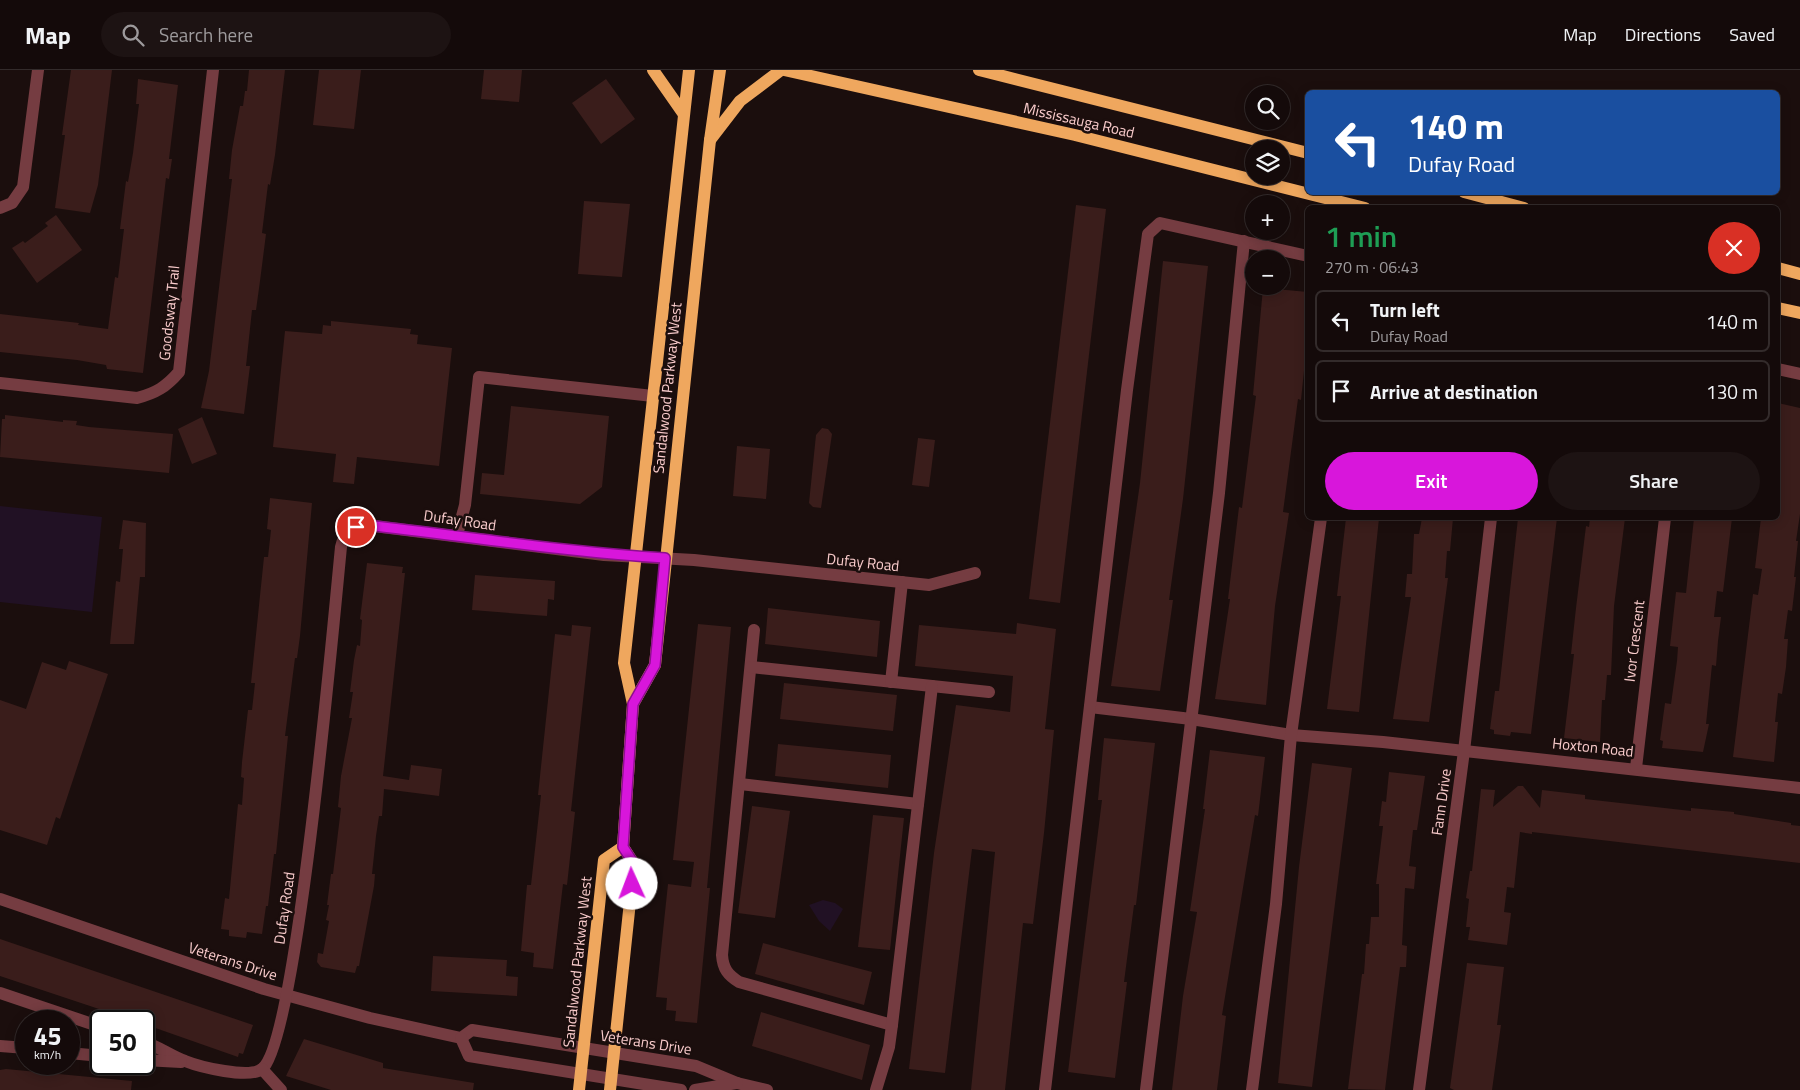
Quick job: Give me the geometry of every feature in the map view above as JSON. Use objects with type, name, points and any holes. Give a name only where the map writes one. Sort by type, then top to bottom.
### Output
[{"type":"main road","points":[[653,70],[684,113]]},
{"type":"main road","name":"Sandalwood Parkway West","points":[[610,1085],[634,864],[623,847],[633,704],[624,663],[689,70]]},
{"type":"main road","name":"Sandalwood Parkway West","points":[[633,704],[655,665],[710,140],[720,70]]},
{"type":"main road","points":[[710,140],[740,101],[782,70]]},
{"type":"main road","name":"Mississauga Road","points":[[782,70],[1075,135],[1305,193]]},
{"type":"main road","name":"Mississauga Road","points":[[979,70],[1305,152]]},
{"type":"main road","name":"Mississauga Road","points":[[1313,195],[1353,205]]},
{"type":"main road","points":[[1475,195],[1513,205]]},
{"type":"main road","points":[[1780,269],[1800,274]]},
{"type":"main road","points":[[1780,308],[1800,313]]},
{"type":"main road","name":"Sandalwood Parkway West","points":[[579,1090],[604,860],[623,847]]},
{"type":"street","points":[[0,208],[12,203],[23,187],[38,70]]},
{"type":"street","name":"Goodsway Trail","points":[[0,383],[137,398],[154,394],[168,385],[179,372],[213,70]]},
{"type":"street","points":[[1045,1090],[1126,390],[1148,234],[1160,223],[1305,255]]},
{"type":"street","points":[[1146,1090],[1219,493],[1244,242]]},
{"type":"street","points":[[1780,369],[1800,374]]},
{"type":"street","points":[[457,535],[465,505],[479,377],[653,396]]},
{"type":"street","points":[[1252,1090],[1276,904],[1291,735],[1321,520]]},
{"type":"street","name":"Fann Drive","points":[[1419,1090],[1464,751],[1492,520]]},
{"type":"street","name":"Ivor Crescent","points":[[1636,768],[1665,520]]},
{"type":"street","name":"Dufay Road","points":[[287,995],[302,911],[343,538],[356,527],[366,525],[548,548],[929,585],[975,572]]},
{"type":"street","points":[[891,682],[902,582]]},
{"type":"street","points":[[754,630],[722,955],[723,967],[730,976],[739,982],[892,1025]]},
{"type":"street","points":[[751,667],[990,692]]},
{"type":"street","points":[[876,1090],[889,1047],[932,686]]},
{"type":"street","name":"Hoxton Road","points":[[1090,707],[1191,719],[1291,735],[1383,742],[1636,768],[1800,788]]},
{"type":"street","points":[[740,784],[918,804]]},
{"type":"street","name":"Veterans Drive","points":[[0,899],[264,989],[370,1018],[461,1038],[472,1030],[696,1066],[737,1083],[767,1090]]},
{"type":"street","points":[[0,993],[90,1023]]},
{"type":"street","points":[[155,1061],[186,1062],[242,1074],[255,1073],[268,1062],[274,1047],[287,995]]},
{"type":"street","points":[[461,1038],[469,1056],[581,1075],[610,1085],[681,1090]]},
{"type":"street","points":[[0,1046],[15,1047]]},
{"type":"street","points":[[155,1047],[186,1062]]},
{"type":"street","points":[[262,1069],[281,1090]]},
{"type":"street","name":"Veterans Drive","points":[[695,1090],[737,1083]]},
{"type":"shaded area","points":[[0,506],[102,517],[92,612],[0,602]]},
{"type":"shaded area","points":[[823,900],[835,903],[843,909],[830,931],[819,921],[809,905]]},
{"type":"building","points":[[71,70],[112,70],[98,185],[90,213],[55,208],[65,135],[62,135]]},
{"type":"building","points":[[249,70],[285,70],[275,155],[270,185],[268,184],[262,233],[266,234],[260,281],[256,310],[252,310],[246,366],[250,366],[244,414],[201,408],[209,371],[232,179],[229,179],[232,150],[240,106],[243,106],[245,91],[247,91]]},
{"type":"building","points":[[319,70],[361,70],[354,129],[313,125]]},
{"type":"building","points":[[484,70],[522,70],[519,102],[481,99]]},
{"type":"building","points":[[138,79],[178,85],[169,159],[172,159],[169,179],[166,178],[143,373],[107,369],[106,365],[77,360],[0,352],[0,314],[79,323],[78,325],[108,329],[115,277],[118,278],[124,229],[120,229],[139,104],[136,104]]},
{"type":"building","points":[[606,79],[635,119],[601,144],[572,103]]},
{"type":"building","points":[[584,201],[630,204],[622,277],[578,274]]},
{"type":"building","points":[[1076,205],[1106,209],[1060,603],[1029,599]]},
{"type":"building","points":[[56,215],[82,250],[37,283],[12,248],[23,241],[25,243],[48,226],[45,223]]},
{"type":"building","points":[[1163,261],[1208,266],[1183,499],[1169,600],[1173,600],[1160,691],[1111,686],[1140,483]]},
{"type":"building","points":[[1290,290],[1305,292],[1305,361],[1301,400],[1298,399],[1283,512],[1289,513],[1275,606],[1266,705],[1215,699],[1230,599],[1228,599],[1239,507],[1242,508],[1256,396],[1253,395],[1262,295],[1290,295]]},
{"type":"building","points":[[331,321],[411,329],[410,334],[418,335],[417,344],[452,348],[439,466],[357,457],[354,484],[333,482],[336,454],[273,447],[285,331],[322,334],[323,325],[331,326]]},
{"type":"building","points":[[1780,403],[1800,408],[1800,514],[1796,541],[1798,541],[1794,577],[1796,577],[1792,611],[1788,610],[1784,639],[1788,639],[1786,667],[1782,694],[1778,693],[1775,722],[1778,722],[1774,762],[1733,757],[1753,594],[1758,595],[1762,569],[1755,568],[1761,520],[1780,520]]},
{"type":"building","points":[[511,406],[609,416],[602,487],[580,504],[480,494],[482,473],[504,475]]},
{"type":"building","points":[[5,415],[63,422],[63,420],[77,421],[76,425],[89,427],[173,434],[169,473],[0,457],[2,419],[5,419]]},
{"type":"building","points":[[202,417],[217,454],[192,464],[178,429]]},
{"type":"building","points":[[822,428],[828,429],[832,434],[821,508],[813,507],[809,503],[816,435]]},
{"type":"building","points":[[918,438],[935,440],[929,487],[912,485]]},
{"type":"building","points":[[737,446],[770,449],[766,499],[733,496]]},
{"type":"building","points":[[270,498],[312,503],[300,636],[297,658],[295,658],[285,736],[288,736],[276,854],[274,854],[268,906],[266,906],[262,934],[247,932],[246,938],[229,936],[229,930],[221,929],[225,898],[229,899],[238,804],[242,805],[244,778],[241,777],[242,762],[248,710],[252,710],[255,683],[251,683],[264,557],[268,557],[271,530],[267,529]]},
{"type":"building","points":[[123,520],[146,523],[145,577],[140,577],[134,644],[110,644],[116,581],[120,582],[123,549],[119,549]]},
{"type":"building","points":[[1346,520],[1379,520],[1359,712],[1327,709],[1341,596],[1337,596]]},
{"type":"building","points":[[1422,520],[1453,520],[1450,551],[1447,551],[1445,578],[1448,578],[1429,722],[1393,719],[1411,597],[1405,597],[1407,574],[1412,574],[1414,534],[1419,534]]},
{"type":"building","points":[[1518,520],[1557,520],[1531,734],[1511,732],[1510,736],[1494,734],[1494,730],[1490,729],[1495,691],[1499,691]]},
{"type":"building","points":[[1590,520],[1625,520],[1614,606],[1611,675],[1607,675],[1605,700],[1602,700],[1600,742],[1564,738],[1574,654],[1571,654],[1576,608],[1586,526],[1589,527]]},
{"type":"building","points":[[1694,520],[1732,520],[1723,592],[1717,591],[1714,617],[1721,617],[1716,666],[1712,665],[1706,724],[1709,724],[1703,752],[1662,748],[1663,741],[1660,740],[1665,703],[1671,704],[1677,661],[1678,647],[1670,646],[1676,592],[1686,593]]},
{"type":"building","points":[[367,563],[403,567],[402,573],[405,573],[383,776],[409,780],[411,765],[442,769],[439,796],[384,789],[382,816],[379,816],[372,874],[375,874],[374,886],[359,966],[357,966],[355,973],[321,967],[317,962],[318,953],[323,954],[329,921],[326,920],[329,905],[327,905],[331,874],[333,874],[341,808],[338,807],[341,776],[352,718],[349,718],[353,692],[350,692],[357,645],[360,646],[362,620],[360,619]]},
{"type":"building","points":[[475,575],[555,581],[554,600],[548,599],[547,616],[472,610]]},
{"type":"building","points":[[768,608],[880,621],[877,657],[765,644]]},
{"type":"building","points":[[1017,623],[1056,629],[1045,729],[1054,730],[1044,833],[1033,924],[1023,923],[1005,1090],[971,1090],[995,852],[972,849],[945,1073],[909,1069],[934,853],[956,705],[1010,712],[1013,676],[915,666],[919,625],[1016,634]]},
{"type":"building","points":[[698,624],[731,627],[707,888],[710,888],[697,1023],[675,1021],[676,1011],[666,1010],[667,998],[656,997],[668,884],[691,887],[694,862],[673,860]]},
{"type":"building","points":[[572,625],[591,627],[571,811],[575,812],[567,885],[563,884],[553,969],[533,967],[534,953],[521,951],[527,885],[531,885],[541,795],[538,795],[555,634],[571,636]]},
{"type":"building","points":[[69,661],[108,674],[60,819],[56,817],[47,845],[0,830],[0,700],[26,709],[42,662],[66,670]]},
{"type":"building","points":[[784,683],[897,695],[893,731],[780,719]]},
{"type":"building","points":[[1104,738],[1155,743],[1136,905],[1134,905],[1124,982],[1127,982],[1115,1078],[1068,1072],[1102,800],[1098,800]]},
{"type":"building","points":[[778,744],[891,755],[888,788],[775,776]]},
{"type":"building","points":[[1210,750],[1265,757],[1258,816],[1255,815],[1222,1015],[1226,1016],[1217,1090],[1172,1090],[1183,996],[1197,912],[1190,911],[1205,809],[1203,809]]},
{"type":"building","points":[[1312,763],[1352,768],[1312,1087],[1278,1083],[1299,867]]},
{"type":"building","points":[[1389,772],[1425,776],[1417,830],[1413,830],[1409,866],[1416,867],[1414,889],[1405,888],[1402,945],[1407,946],[1406,967],[1400,967],[1385,1090],[1348,1089],[1362,974],[1364,974],[1366,944],[1369,944],[1371,917],[1379,917],[1379,884],[1376,884],[1383,826],[1379,826],[1382,801],[1386,802]]},
{"type":"building","points":[[1518,786],[1523,786],[1540,808],[1542,790],[1585,795],[1585,799],[1691,811],[1691,808],[1734,812],[1734,814],[1791,823],[1791,825],[1800,826],[1800,863],[1520,832],[1514,888],[1507,887],[1504,912],[1511,913],[1507,945],[1468,940],[1470,927],[1466,927],[1469,899],[1466,898],[1470,871],[1472,871],[1481,789],[1495,790],[1493,807]]},
{"type":"building","points":[[752,806],[790,811],[775,918],[738,913]]},
{"type":"building","points":[[873,815],[904,818],[890,950],[858,947]]},
{"type":"building","points":[[0,939],[253,1025],[243,1054],[239,1053],[238,1057],[155,1028],[155,1010],[102,1010],[0,976]]},
{"type":"building","points":[[763,943],[872,972],[864,1005],[755,974]]},
{"type":"building","points":[[433,956],[507,960],[506,976],[518,977],[517,996],[431,991]]},
{"type":"building","points":[[1467,963],[1504,967],[1497,1025],[1501,1025],[1492,1090],[1454,1090],[1450,1088]]},
{"type":"building","points":[[761,1012],[870,1045],[862,1080],[752,1046]]},
{"type":"building","points":[[304,1039],[383,1063],[383,1068],[474,1083],[473,1090],[331,1090],[286,1076]]},
{"type":"building","points":[[0,1070],[15,1070],[15,1075],[69,1075],[132,1081],[131,1090],[0,1090]]},
{"type":"route","points":[[356,527],[366,525],[432,532],[520,545],[665,558],[655,665],[633,704],[623,847],[634,864],[632,884]]}]
